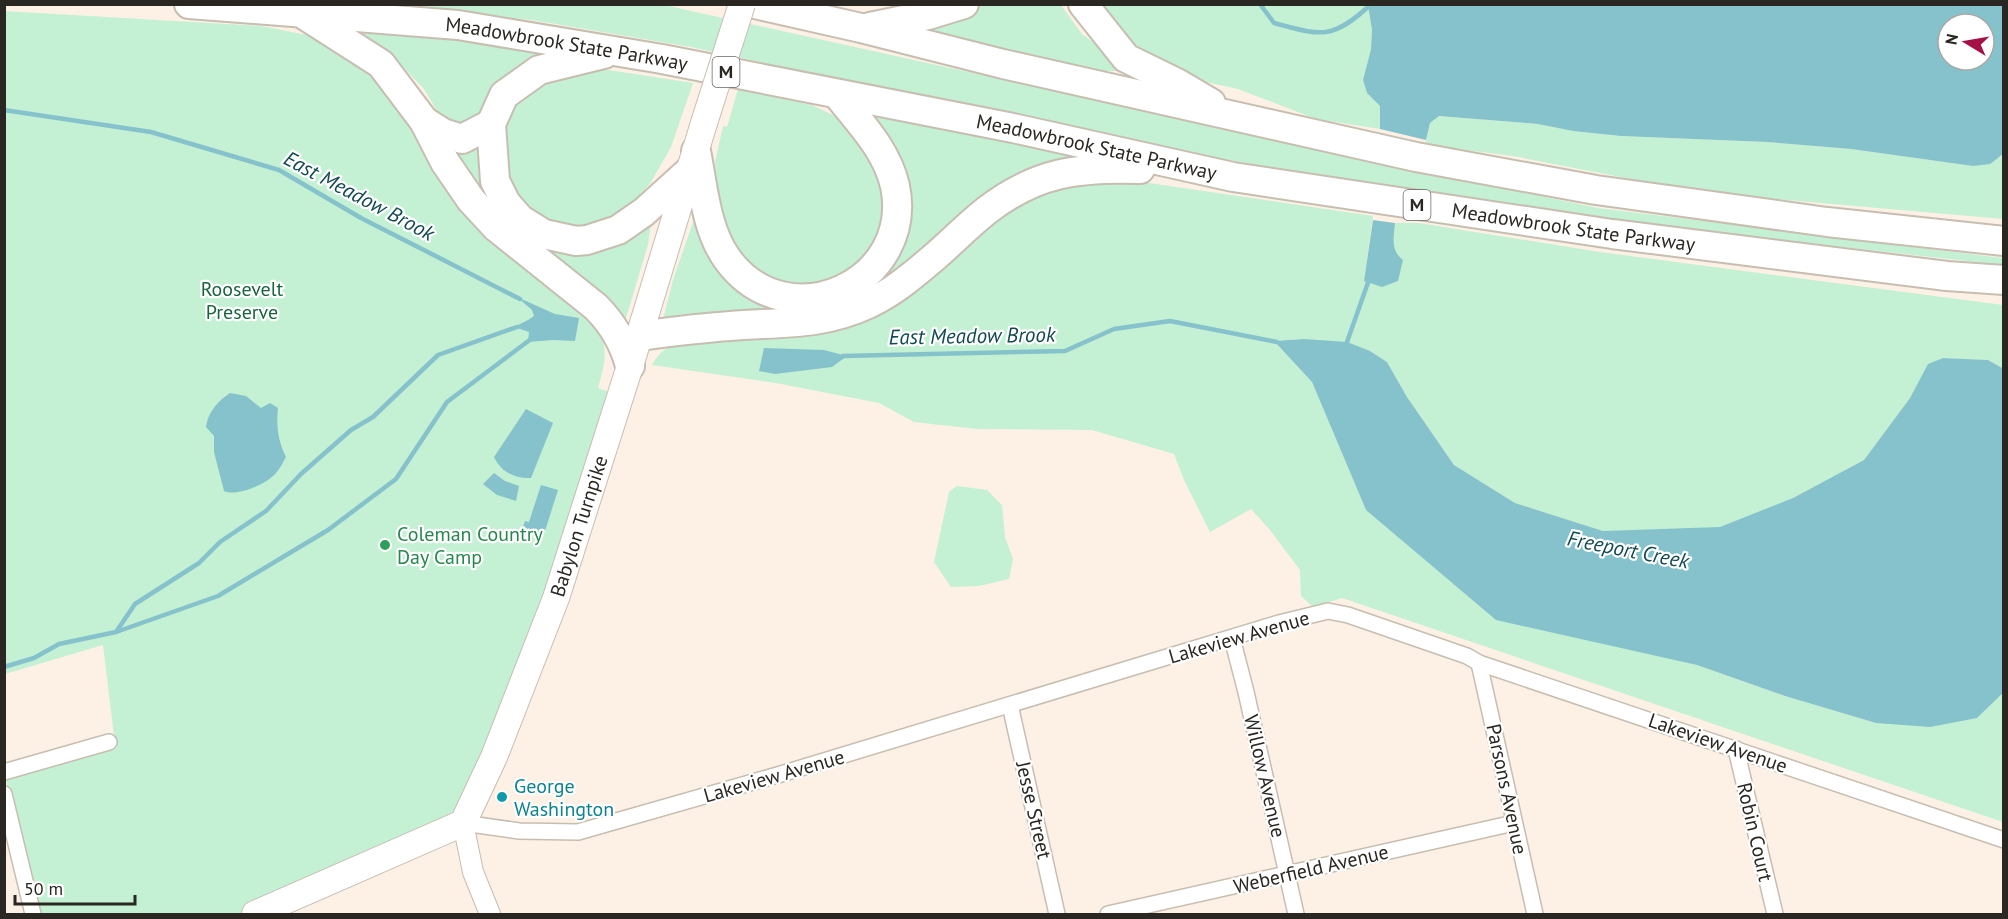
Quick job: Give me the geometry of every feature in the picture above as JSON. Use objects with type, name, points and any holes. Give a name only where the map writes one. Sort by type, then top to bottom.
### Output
[{"type":"highway","name":"Meadowbrook State Parkway","points":[[189,4],[458,25],[662,59],[1012,128],[1233,177],[1612,234],[1936,274],[2004,280]]},
{"type":"highway","name":"Meadowbrook State Parkway","points":[[755,4],[1003,64],[1416,156],[1596,190],[1827,222],[2004,241]]},
{"type":"highway","points":[[861,28],[928,15],[964,4]]},
{"type":"highway","points":[[1083,4],[1126,58],[1177,83],[1233,116]]},
{"type":"highway","points":[[302,14],[381,64],[424,121],[445,162],[471,200],[496,227],[607,318],[626,351],[630,366]]},
{"type":"highway","points":[[615,51],[539,70],[504,95],[491,124],[495,181],[506,203],[520,219],[544,234],[576,241],[587,240],[618,230],[644,212],[691,162],[717,242],[727,260],[747,281],[759,289],[778,296],[807,300],[845,289],[867,273],[884,253],[893,233],[897,205],[894,184],[882,152],[837,94]]},
{"type":"highway","points":[[424,121],[443,133],[462,140],[491,124]]},
{"type":"highway","points":[[639,336],[729,326],[795,324],[848,313],[871,303],[901,285],[986,212],[1022,187],[1055,174],[1096,168],[1206,171]]},
{"type":"main road","name":"Babylon Turnpike","points":[[463,823],[494,757],[556,598],[742,4]]},
{"type":"main road","points":[[255,915],[463,823]]},
{"type":"street","name":"Lakeview Avenue","points":[[463,823],[519,831],[578,832],[781,774],[1279,623],[1328,611],[1359,619],[1467,656],[1479,663],[2004,840]]},
{"type":"street","name":"Willow Avenue","points":[[1232,638],[1296,915]]},
{"type":"street","name":"Parsons Avenue","points":[[1479,663],[1535,915]]},
{"type":"street","name":"Jesse Street","points":[[1010,705],[1057,915]]},
{"type":"street","points":[[4,772],[109,742]]},
{"type":"street","name":"Robin Court","points":[[1736,749],[1775,915]]},
{"type":"street","points":[[4,794],[33,915]]},
{"type":"street","points":[[463,823],[473,872],[490,915]]},
{"type":"street","name":"Weberfield Avenue","points":[[1108,915],[1514,823]]},
{"type":"green space","points":[[394,5],[664,5],[1354,157],[1598,208],[2003,258],[2003,265],[1609,221],[1361,184],[1113,139],[691,47],[532,20]]},
{"type":"green space","points":[[980,5],[1061,5],[1082,34],[1132,71],[1097,71],[896,27],[964,15]]},
{"type":"green space","points":[[1101,5],[1368,5],[1372,30],[1371,49],[1363,80],[1367,93],[1380,106],[1380,129],[1316,119],[1238,89],[1187,78],[1130,41]]},
{"type":"green space","name":"Roosevelt Preserve","points":[[4,11],[261,26],[312,36],[366,65],[582,306],[597,327],[604,344],[604,363],[598,388],[622,397],[464,822],[257,914],[36,914],[5,776],[115,744],[103,645],[5,674]]},
{"type":"green space","points":[[343,34],[417,34],[570,54],[477,124],[445,124],[424,89],[403,67]]},
{"type":"green space","points":[[596,68],[693,83],[671,147],[651,182],[633,203],[635,209],[575,233],[513,204],[498,130],[513,101],[549,73]]},
{"type":"green space","points":[[738,89],[812,105],[839,118],[870,148],[888,192],[883,236],[836,285],[758,281],[728,250],[713,193],[715,162],[723,126],[727,127]]},
{"type":"green space","points":[[859,115],[944,127],[1098,162],[1032,171],[918,263],[829,311],[662,323],[673,280],[700,202],[724,274],[819,306],[901,228]]},
{"type":"green space","points":[[1439,116],[1538,124],[1573,131],[1621,136],[1767,142],[1851,149],[1973,166],[2003,154],[2003,219],[1751,197],[1636,180],[1513,156],[1425,145],[1430,123]]},
{"type":"green space","points":[[480,138],[478,159],[489,193],[541,243],[651,223],[648,245],[623,328],[495,216],[444,144]]},
{"type":"green space","points":[[1136,181],[1373,216],[1364,281],[1396,255],[1393,244],[1395,223],[1419,223],[1600,252],[2003,305],[2003,369],[1988,360],[1943,358],[1929,364],[1910,398],[1864,460],[1793,498],[1720,530],[1603,531],[1515,503],[1454,465],[1407,397],[1387,362],[1370,351],[1304,339],[1274,341],[1312,382],[1366,510],[1694,664],[1785,696],[1876,723],[1977,718],[2003,693],[2003,822],[1342,598],[1313,607],[1301,596],[1300,570],[1251,509],[1210,532],[1184,480],[1174,454],[1092,430],[977,429],[914,422],[879,403],[776,383],[652,365],[663,351],[679,341],[851,323],[1010,202],[1067,182]]},
{"type":"green space","points":[[957,486],[987,490],[1002,505],[1005,537],[1013,559],[1009,579],[979,586],[951,587],[934,562],[949,492]]},
{"type":"water","points":[[1368,5],[2003,5],[2003,154],[1990,164],[1973,166],[1851,149],[1767,142],[1621,136],[1573,131],[1538,124],[1439,116],[1430,123],[1426,140],[1380,129],[1380,106],[1367,93],[1363,80],[1371,49],[1372,30]]},
{"type":"water","points":[[1373,220],[1395,223],[1394,248],[1403,260],[1398,281],[1382,287],[1364,281]]},
{"type":"water","points":[[517,297],[555,314],[579,318],[575,341],[528,342],[529,332],[514,327],[534,316],[532,310]]},
{"type":"water","name":"Freeport Creek","points":[[1304,339],[1347,342],[1370,351],[1387,362],[1407,397],[1454,465],[1515,503],[1603,531],[1720,527],[1793,498],[1864,460],[1910,398],[1928,364],[1943,358],[1988,360],[2004,369],[2003,693],[1977,718],[1930,727],[1876,723],[1785,696],[1697,665],[1496,620],[1366,510],[1312,382],[1274,341]]},
{"type":"water","points":[[764,348],[824,350],[847,356],[832,367],[775,374],[759,371]]},
{"type":"water","points":[[230,393],[246,396],[261,408],[270,403],[278,408],[278,433],[286,457],[272,477],[252,488],[236,492],[224,491],[214,452],[214,436],[206,427],[214,407]]},
{"type":"water","points":[[526,409],[553,423],[531,478],[509,474],[500,467],[494,457]]},
{"type":"water","points":[[494,473],[505,481],[519,486],[516,501],[497,495],[483,484]]},
{"type":"water","points":[[541,485],[558,490],[544,534],[523,527],[525,521],[529,522]]},
{"type":"waterway","points":[[1260,4],[1274,23],[1314,32],[1334,30],[1345,25],[1369,6],[1373,6]]},
{"type":"waterway","name":"East Meadow Brook","points":[[4,110],[151,132],[279,170],[361,218],[520,299]]},
{"type":"waterway","points":[[1347,342],[1370,277]]},
{"type":"waterway","name":"East Meadow Brook","points":[[843,356],[1065,351],[1114,329],[1170,321],[1277,342]]},
{"type":"waterway","points":[[4,667],[34,658],[59,644],[116,632],[135,604],[199,563],[220,542],[266,511],[301,474],[351,430],[373,417],[438,355],[517,327]]},
{"type":"waterway","points":[[116,632],[218,596],[328,530],[396,479],[447,402],[531,339]]},
{"type":"place","name":"Coleman Country Day Camp","points":[[385,545]]},
{"type":"place","name":"George Washington","points":[[502,797]]}]
